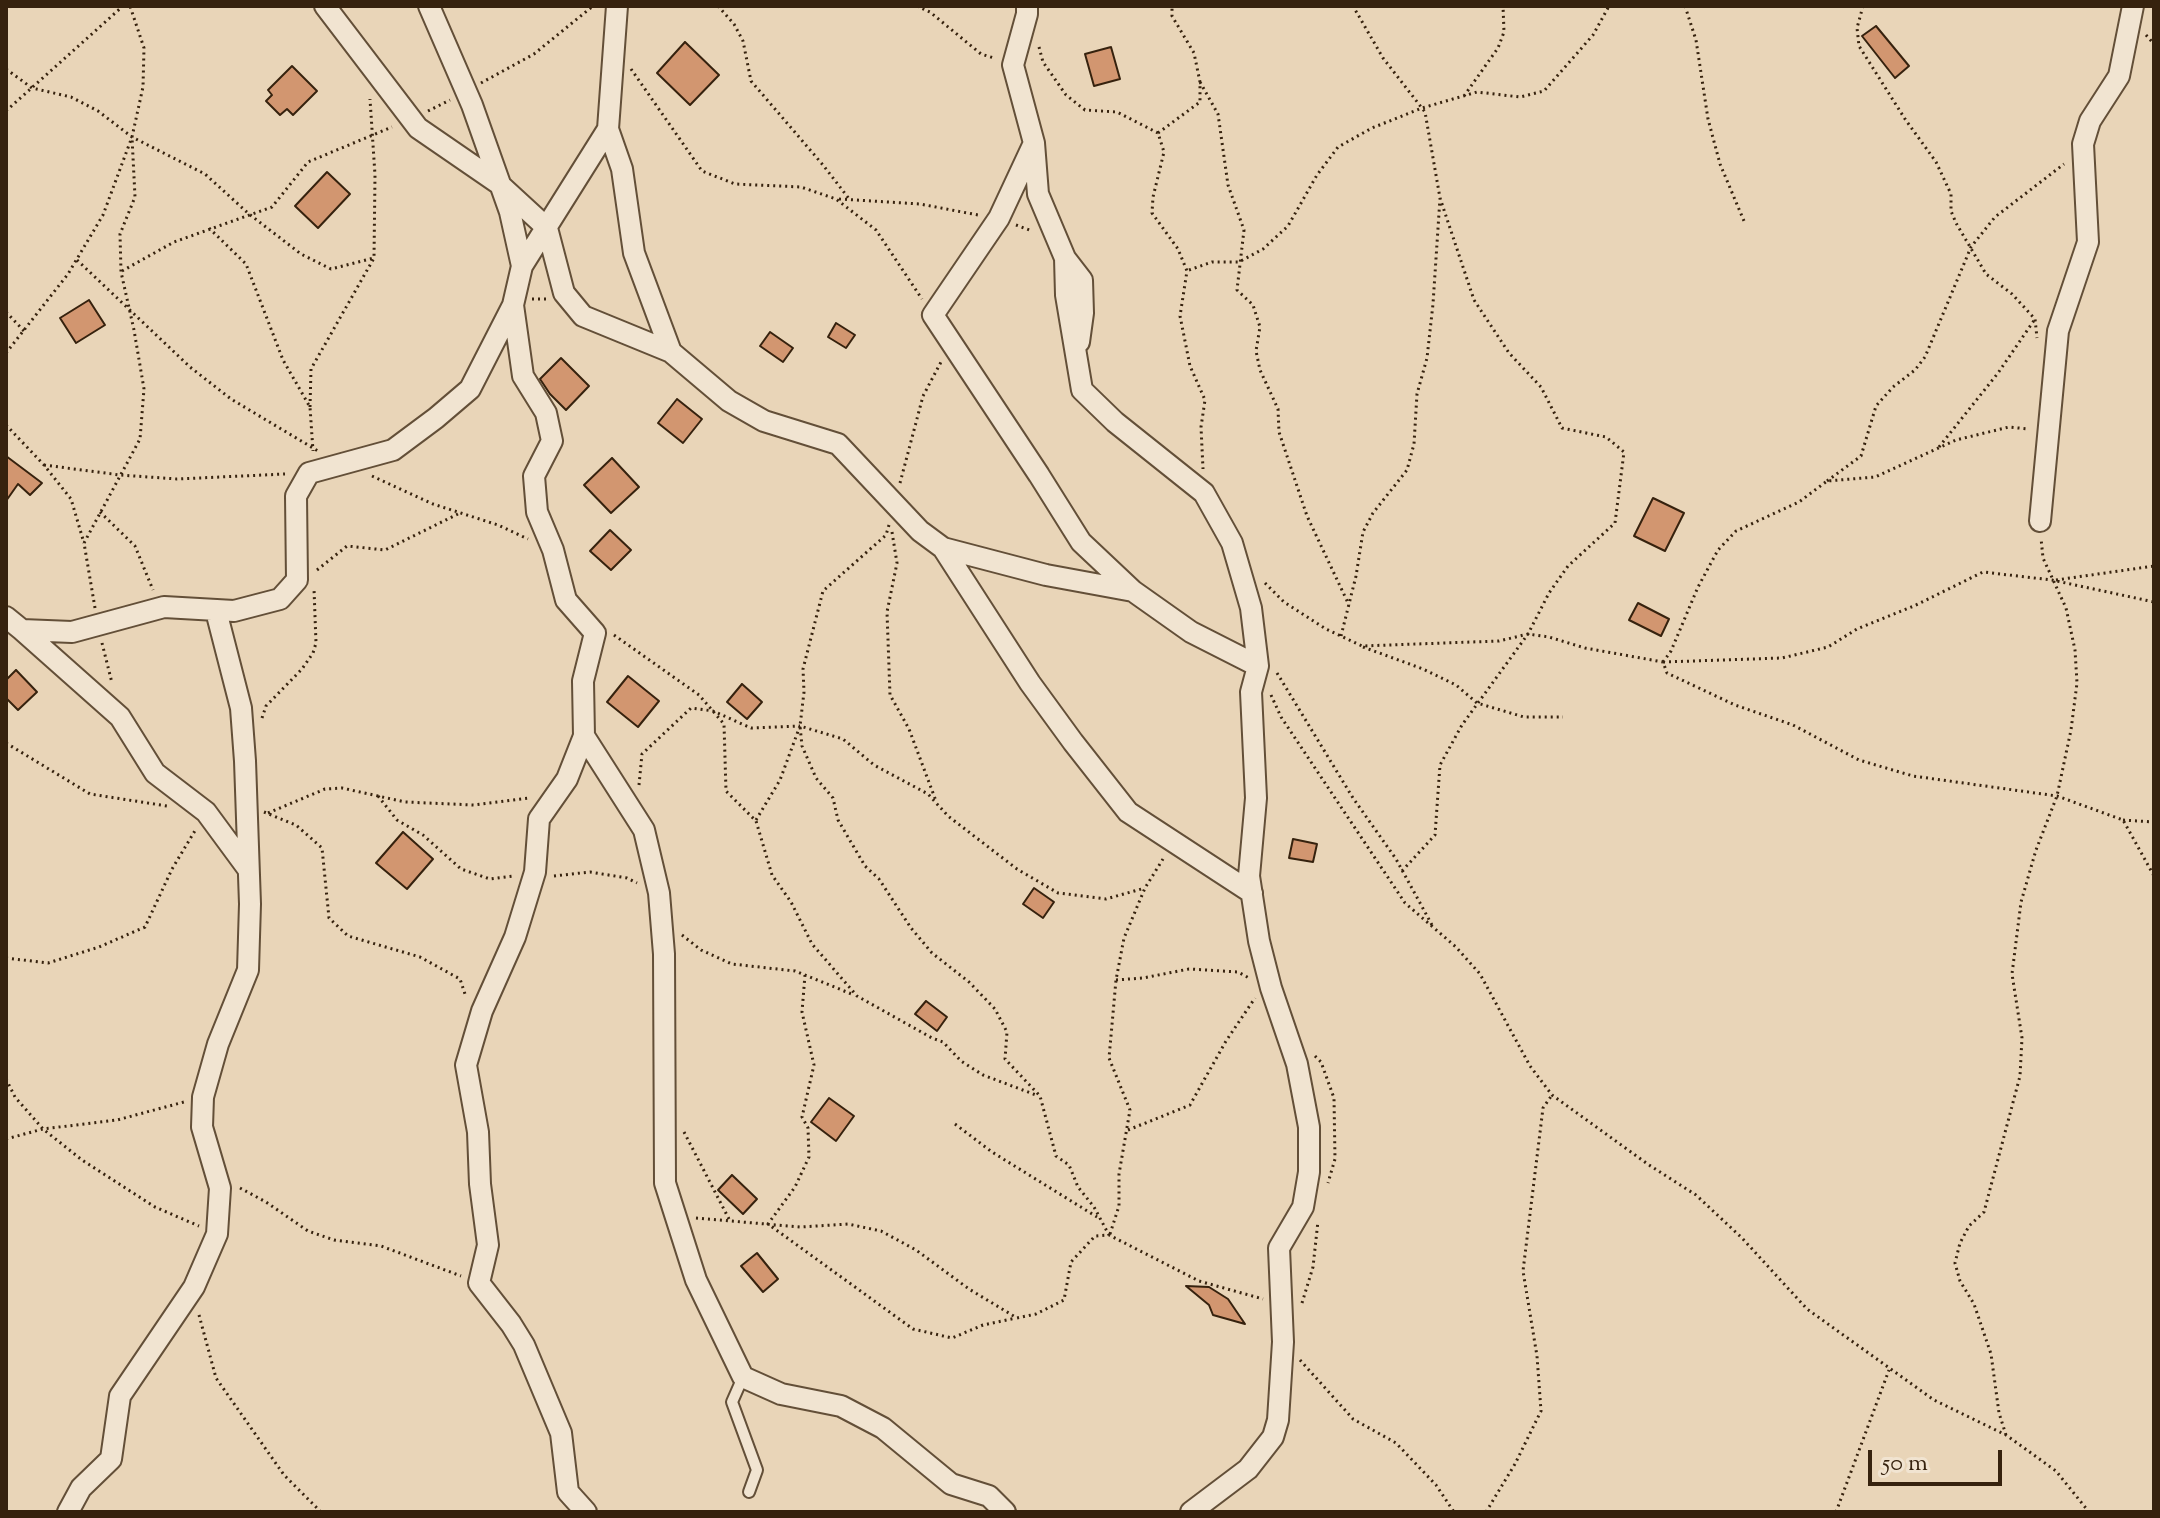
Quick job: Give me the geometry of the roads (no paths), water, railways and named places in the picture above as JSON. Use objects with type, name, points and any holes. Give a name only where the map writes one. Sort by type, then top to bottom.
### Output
[{"type":"street","points":[[325,6],[418,128],[498,183],[547,228],[564,293],[583,316],[671,352],[729,401],[764,421],[838,444],[920,531],[943,548],[1030,683],[1128,812],[1252,893]]},
{"type":"street","points":[[429,6],[466,91],[510,212],[522,266]]},
{"type":"street","points":[[617,6],[608,129],[622,169],[634,253],[671,352]]},
{"type":"street","points":[[2040,521],[2058,331],[2088,242],[2083,144],[2090,121],[2119,76],[2133,6]]},
{"type":"street","points":[[1027,10],[1013,65],[1034,143],[1038,194],[1061,249],[1082,390],[1115,422],[1204,493],[1232,543],[1251,608],[1257,656],[1251,692],[1256,798],[1249,876],[1267,986],[1297,1064],[1309,1127],[1309,1172],[1303,1207],[1279,1248],[1283,1342],[1278,1420],[1273,1437],[1248,1469],[1191,1512]]},
{"type":"street","points":[[14,623],[72,632],[164,607],[234,611],[280,599],[297,580],[296,496],[309,473],[393,450],[470,389],[513,305],[522,266],[608,129]]},
{"type":"street","points":[[1034,143],[999,218],[933,315],[1081,542],[1133,591],[1191,632],[1257,656]]},
{"type":"street","points":[[513,305],[523,376],[546,413],[552,441],[534,476],[537,512],[553,550],[566,600],[595,633],[583,681],[584,736],[567,779],[539,819],[535,872],[515,937],[482,1011],[466,1065],[478,1132],[480,1184],[488,1245],[479,1283],[524,1345],[561,1433],[568,1492],[586,1512]]},
{"type":"street","points":[[943,548],[1046,575],[1133,591]]},
{"type":"street","points":[[68,1512],[81,1488],[111,1459],[120,1396],[194,1287],[217,1234],[220,1188],[202,1127],[203,1097],[218,1044],[248,970],[248,869],[241,708],[216,611]]},
{"type":"street","points":[[14,623],[120,717],[155,773],[206,812],[248,869]]},
{"type":"street","points":[[584,736],[644,830],[659,893],[664,954],[665,1183],[696,1280],[743,1377],[781,1394],[841,1406],[883,1428],[951,1484],[989,1496],[1005,1512]]},
{"type":"lane","points":[[743,1377],[732,1402],[757,1470],[749,1492]]}]
